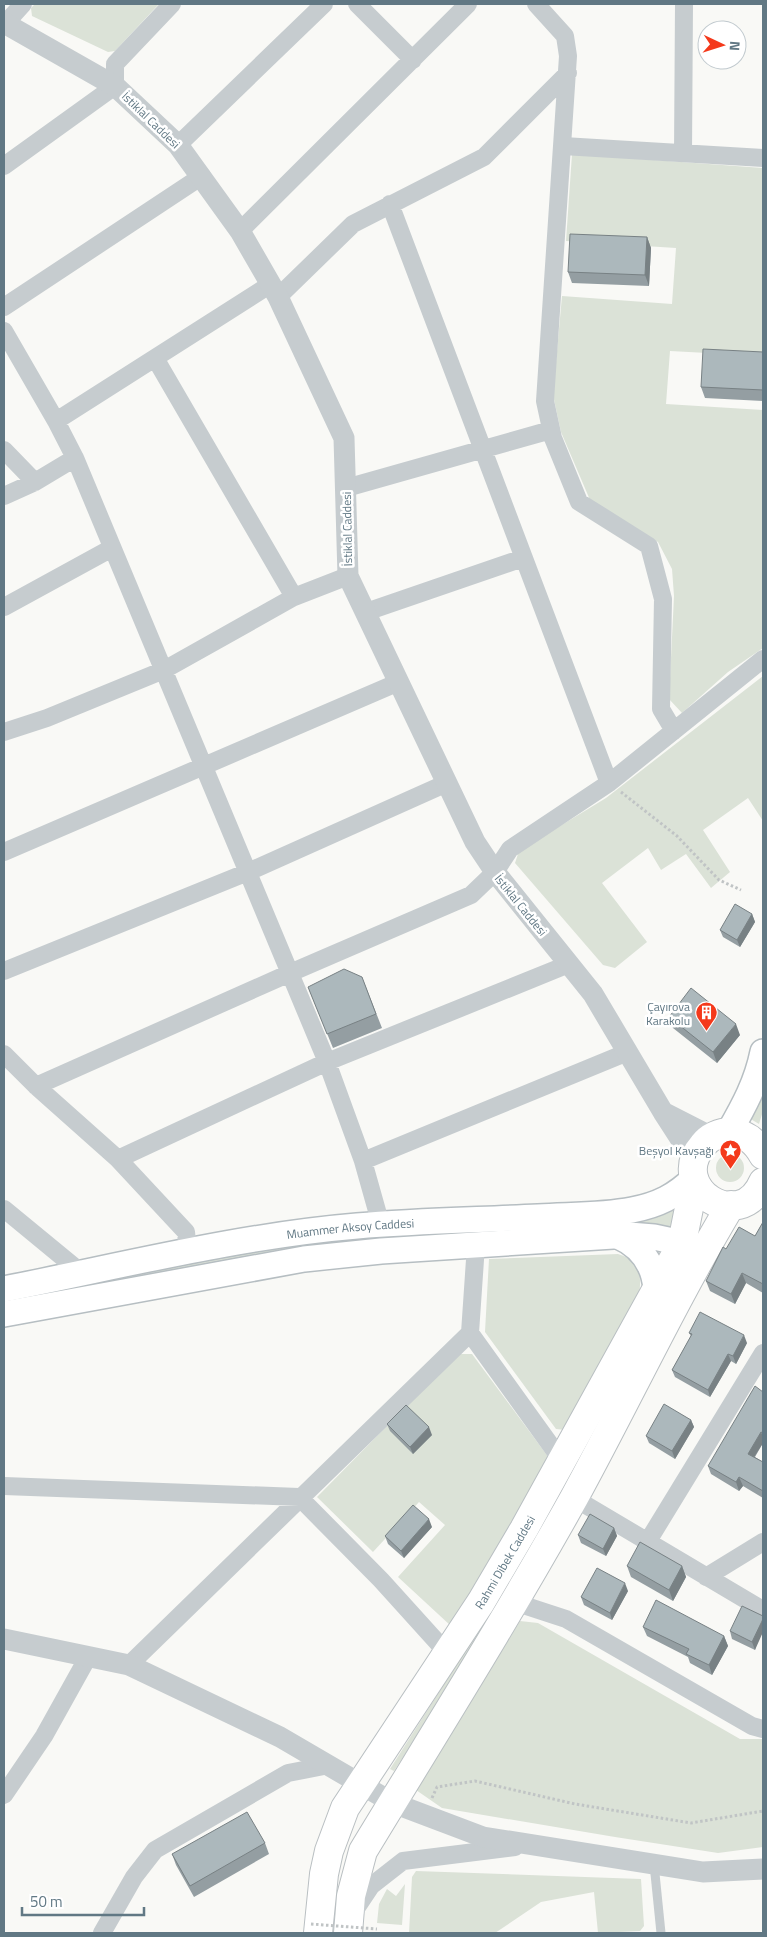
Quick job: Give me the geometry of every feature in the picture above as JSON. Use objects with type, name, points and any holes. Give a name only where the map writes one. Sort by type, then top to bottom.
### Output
[{"type":"main road","name":"Rahmi Dibek Caddesi","points":[[348,1927],[355,1874],[363,1851],[514,1602],[574,1498],[694,1244],[690,1203],[699,1149],[721,1135],[757,1078],[763,1052]]},
{"type":"main road","points":[[721,1135],[748,1138],[763,1152]]},
{"type":"main road","points":[[696,1175],[706,1197],[715,1203],[731,1205],[750,1200],[762,1187]]},
{"type":"main road","name":"Muammer Aksoy Caddesi","points":[[4,1289],[282,1235],[381,1224],[592,1214],[631,1210],[658,1204],[674,1196],[696,1175]]},
{"type":"main road","name":"Rahmi Dibek Caddesi","points":[[314,1929],[329,1851],[345,1808],[481,1602],[562,1461],[656,1289],[694,1244],[731,1205]]},
{"type":"main road","points":[[618,1236],[631,1241],[647,1259],[655,1274],[656,1289]]},
{"type":"main road","points":[[4,1314],[304,1259],[618,1236],[648,1236],[694,1244]]},
{"type":"street","points":[[4,23],[23,4]]},
{"type":"street","points":[[8,161],[115,86],[115,64],[172,4]]},
{"type":"street","points":[[178,145],[324,4]]},
{"type":"street","points":[[356,4],[413,60]]},
{"type":"street","points":[[240,231],[468,4]]},
{"type":"street","points":[[536,4],[565,36],[568,74],[545,401],[551,430],[579,502],[649,546],[663,599],[661,709],[674,731]]},
{"type":"street","points":[[684,4],[684,153]]},
{"type":"street","name":"İstiklal Caddesi","points":[[4,23],[115,86],[178,145],[240,231],[274,291],[344,438],[348,576],[475,842],[495,872],[593,994],[663,1112],[696,1175]]},
{"type":"street","points":[[56,421],[155,358],[274,291],[353,224],[484,157],[568,74]]},
{"type":"street","points":[[563,146],[763,158]]},
{"type":"street","points":[[4,307],[202,176]]},
{"type":"street","points":[[390,204],[608,783]]},
{"type":"street","points":[[4,331],[75,458],[327,1062],[363,1162],[381,1224]]},
{"type":"street","points":[[155,358],[294,597]]},
{"type":"street","points":[[346,488],[551,430]]},
{"type":"street","points":[[4,450],[35,482]]},
{"type":"street","points":[[4,496],[35,482],[75,458]]},
{"type":"street","points":[[4,607],[112,548]]},
{"type":"street","points":[[366,612],[524,558]]},
{"type":"street","points":[[4,732],[47,718],[164,670],[294,597],[348,576]]},
{"type":"street","points":[[36,1086],[290,973],[471,896],[495,872],[510,849],[608,783],[763,660]]},
{"type":"street","points":[[4,852],[399,682]]},
{"type":"street","points":[[4,971],[248,872],[447,783]]},
{"type":"street","points":[[118,1159],[327,1062],[569,964]]},
{"type":"street","points":[[363,1162],[628,1052]]},
{"type":"street","points":[[4,1054],[36,1086],[118,1159],[186,1232],[188,1252]]},
{"type":"street","points":[[663,1112],[721,1135]]},
{"type":"street","points":[[4,1209],[83,1274]]},
{"type":"street","points":[[476,1245],[470,1334],[562,1461]]},
{"type":"street","points":[[129,1664],[299,1497],[470,1334]]},
{"type":"street","points":[[648,1542],[763,1353]]},
{"type":"street","points":[[4,1486],[299,1497],[381,1580],[447,1653]]},
{"type":"street","points":[[574,1498],[763,1610]]},
{"type":"street","points":[[706,1577],[763,1542]]},
{"type":"street","points":[[514,1602],[566,1619],[752,1726],[763,1729]]},
{"type":"street","points":[[4,1639],[129,1664],[280,1737],[392,1802],[483,1836],[703,1872],[763,1869]]},
{"type":"street","points":[[4,1795],[44,1736],[88,1657]]},
{"type":"street","points":[[102,1933],[134,1877],[155,1850],[288,1773],[329,1765]]},
{"type":"street","points":[[348,1927],[372,1886],[403,1861],[535,1845]]},
{"type":"lane","points":[[654,1864],[661,1933]]},
{"type":"path","points":[[608,783],[677,836],[719,880],[741,890]]},
{"type":"path","points":[[424,1814],[437,1787],[475,1781],[575,1804],[690,1823],[763,1812]]},
{"type":"path","points":[[314,1929],[377,1929]]},
{"type":"shaded area","points":[[35,4],[159,4],[115,51],[108,52],[32,16],[31,8]]},
{"type":"shaded area","points":[[572,154],[763,168],[763,356],[670,351],[666,404],[763,410],[763,648],[728,672],[682,713],[669,699],[674,596],[672,569],[658,542],[590,500],[561,432],[553,395],[562,296],[672,304],[676,248],[566,241]]},
{"type":"shaded area","points":[[763,676],[763,821],[748,798],[703,830],[730,872],[711,888],[686,854],[661,870],[648,848],[602,883],[647,942],[615,968],[603,965],[515,863],[519,851],[606,798]]},
{"type":"shaded area","points":[[763,1087],[763,1111],[759,1124],[749,1118]]},
{"type":"shaded area","points":[[730,1154],[740,1158],[744,1168],[740,1178],[730,1182],[720,1178],[716,1168],[720,1158]]},
{"type":"shaded area","points":[[676,1210],[669,1230],[4,1305],[4,1298],[314,1240],[651,1216]]},
{"type":"shaded area","points":[[618,1254],[631,1260],[638,1270],[640,1281],[639,1295],[566,1430],[556,1429],[485,1332],[489,1259]]},
{"type":"shaded area","points":[[458,1354],[472,1354],[552,1462],[451,1626],[398,1577],[445,1525],[419,1502],[373,1552],[317,1497]]},
{"type":"shaded area","points":[[534,1543],[510,1594],[394,1771],[390,1769]]},
{"type":"shaded area","points":[[520,1621],[538,1623],[740,1739],[763,1739],[763,1847],[718,1853],[615,1837],[442,1808],[416,1790]]},
{"type":"shaded area","points":[[416,1871],[641,1879],[644,1926],[640,1931],[598,1933],[594,1892],[541,1902],[495,1933],[409,1933],[412,1877]]},
{"type":"shaded area","points":[[405,1884],[402,1925],[377,1923],[379,1904],[387,1889],[396,1896]]},
{"type":"building","points":[[570,234],[647,237],[645,275],[568,272]]},
{"type":"building","points":[[703,349],[763,352],[763,390],[701,387]]},
{"type":"building","points":[[735,904],[752,914],[737,940],[720,930]]},
{"type":"building","points":[[344,969],[362,977],[376,1014],[327,1034],[308,987]]},
{"type":"building","name":"Çayırova Karakolu","points":[[691,988],[736,1024],[713,1052],[669,1017]]},
{"type":"building","points":[[763,1222],[763,1284],[742,1273],[731,1294],[706,1281],[723,1247],[726,1249],[739,1227],[755,1236]]},
{"type":"building","points":[[700,1312],[744,1335],[733,1356],[728,1354],[708,1390],[672,1370],[692,1334],[689,1333]]},
{"type":"building","points":[[755,1386],[763,1392],[763,1433],[761,1432],[748,1454],[763,1462],[763,1491],[739,1477],[736,1482],[708,1466]]},
{"type":"building","points":[[664,1404],[691,1420],[672,1451],[646,1436]]},
{"type":"building","points":[[406,1405],[429,1427],[410,1447],[387,1424]]},
{"type":"building","points":[[413,1505],[429,1519],[401,1551],[385,1536]]},
{"type":"building","points":[[590,1514],[614,1528],[603,1549],[578,1535]]},
{"type":"building","points":[[640,1542],[682,1566],[669,1590],[627,1566]]},
{"type":"building","points":[[597,1568],[625,1583],[610,1613],[581,1597]]},
{"type":"building","points":[[656,1600],[724,1636],[709,1665],[686,1654],[689,1649],[643,1627]]},
{"type":"building","points":[[742,1606],[763,1616],[752,1642],[730,1631]]},
{"type":"building","points":[[247,1812],[265,1843],[190,1886],[172,1854]]},
{"type":"place","name":"Çayırova Karakolu","points":[[706,1032]]},
{"type":"place","name":"Beşyol Kavşağı","points":[[730,1169]]}]
